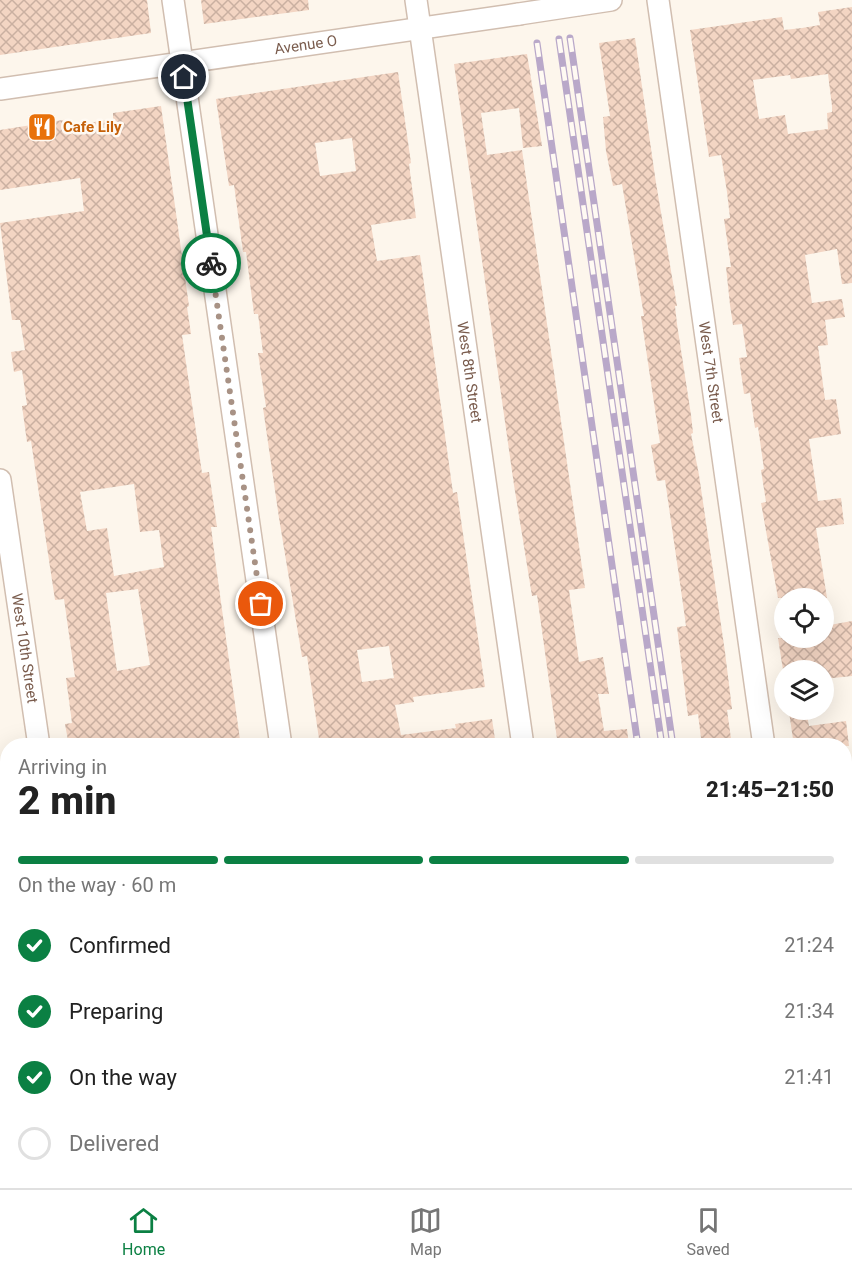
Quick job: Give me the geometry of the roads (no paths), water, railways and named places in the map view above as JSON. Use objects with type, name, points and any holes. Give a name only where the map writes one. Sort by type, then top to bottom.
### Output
[{"type":"street","points":[[173,0],[280,738]]},
{"type":"street","name":"West 8th Street","points":[[416,0],[522,738]]},
{"type":"street","name":"Avenue O","points":[[0,89],[611,0]]},
{"type":"street","name":"West 7th Street","points":[[658,0],[763,738]]},
{"type":"street","name":"West 10th Street","points":[[0,480],[38,738]]},
{"type":"railway","points":[[570,38],[672,738]]},
{"type":"railway","points":[[559,39],[661,738]]},
{"type":"railway","points":[[537,43],[637,738]]},
{"type":"place","name":"Cafe Lily","points":[[42,127]]}]
